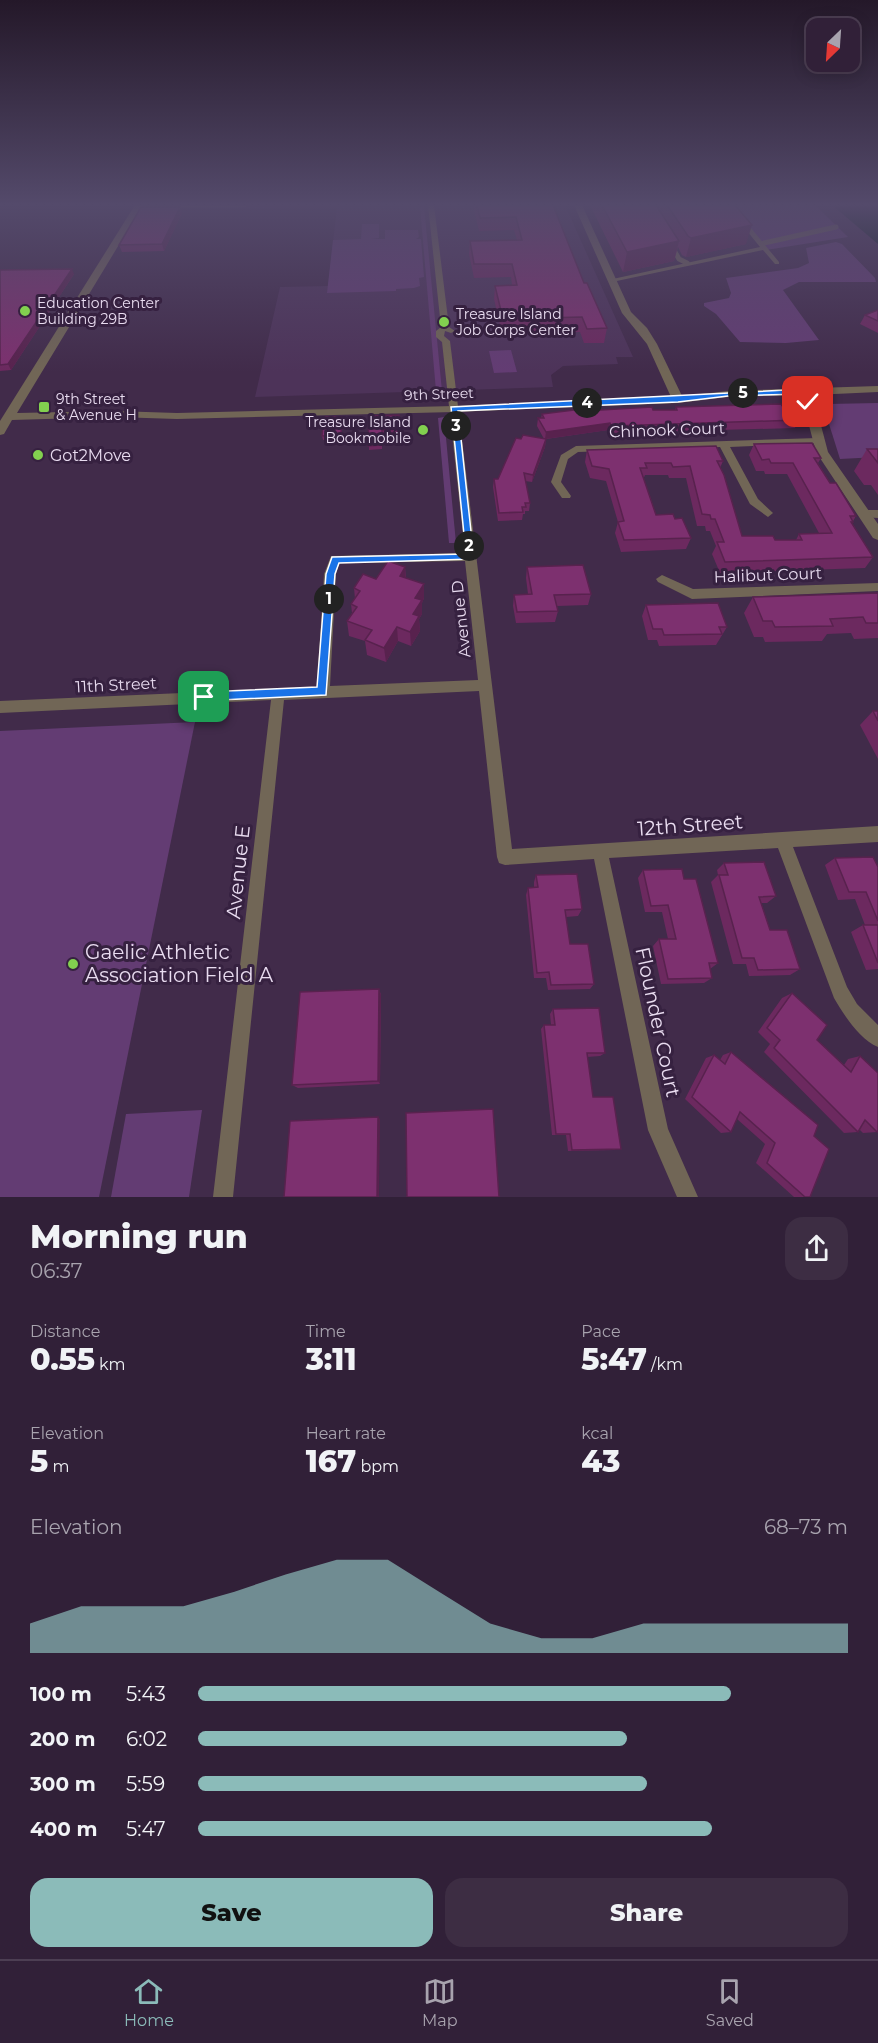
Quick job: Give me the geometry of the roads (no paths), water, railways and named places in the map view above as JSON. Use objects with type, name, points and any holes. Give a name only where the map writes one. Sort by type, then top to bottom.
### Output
[{"type":"street","points":[[0,431],[4,417],[103,261]]},
{"type":"street","name":"Avenue D","points":[[437,261],[445,328],[440,331],[440,337],[446,341],[505,857]]},
{"type":"street","points":[[603,261],[627,313],[652,344],[678,400]]},
{"type":"street","points":[[683,261],[687,263]]},
{"type":"street","points":[[612,280],[696,261]]},
{"type":"street","name":"9th Street","points":[[4,417],[115,414],[177,416],[454,409],[678,400],[728,394],[878,389]]},
{"type":"street","points":[[806,391],[822,452],[871,514],[878,535]]},
{"type":"street","name":"Chinook Court","points":[[566,496],[556,482],[564,457],[576,449],[818,441]]},
{"type":"street","points":[[723,443],[754,501],[768,513]]},
{"type":"street","points":[[322,692],[330,574],[335,559],[471,557]]},
{"type":"street","name":"Halibut Court","points":[[662,579],[692,594],[878,587]]},
{"type":"street","name":"11th Street","points":[[0,707],[485,685]]},
{"type":"street","name":"Avenue E","points":[[224,1197],[278,694]]},
{"type":"street","name":"12th Street","points":[[505,857],[878,834]]},
{"type":"street","points":[[783,840],[836,983],[851,1010],[878,1038]]},
{"type":"street","name":"Flounder Court","points":[[600,851],[658,1130],[688,1197]]},
{"type":"place","name":"Education Center Building 29B","points":[[25,311]]},
{"type":"place","name":"Treasure Island Job Corps Center","points":[[444,322]]},
{"type":"place","name":"9th Street & Avenue H","points":[[44,407]]},
{"type":"place","name":"Treasure Island Bookmobile","points":[[423,430]]},
{"type":"place","name":"Got2Move","points":[[38,455]]},
{"type":"place","name":"Gaelic Athletic Association Field A","points":[[73,964]]}]
